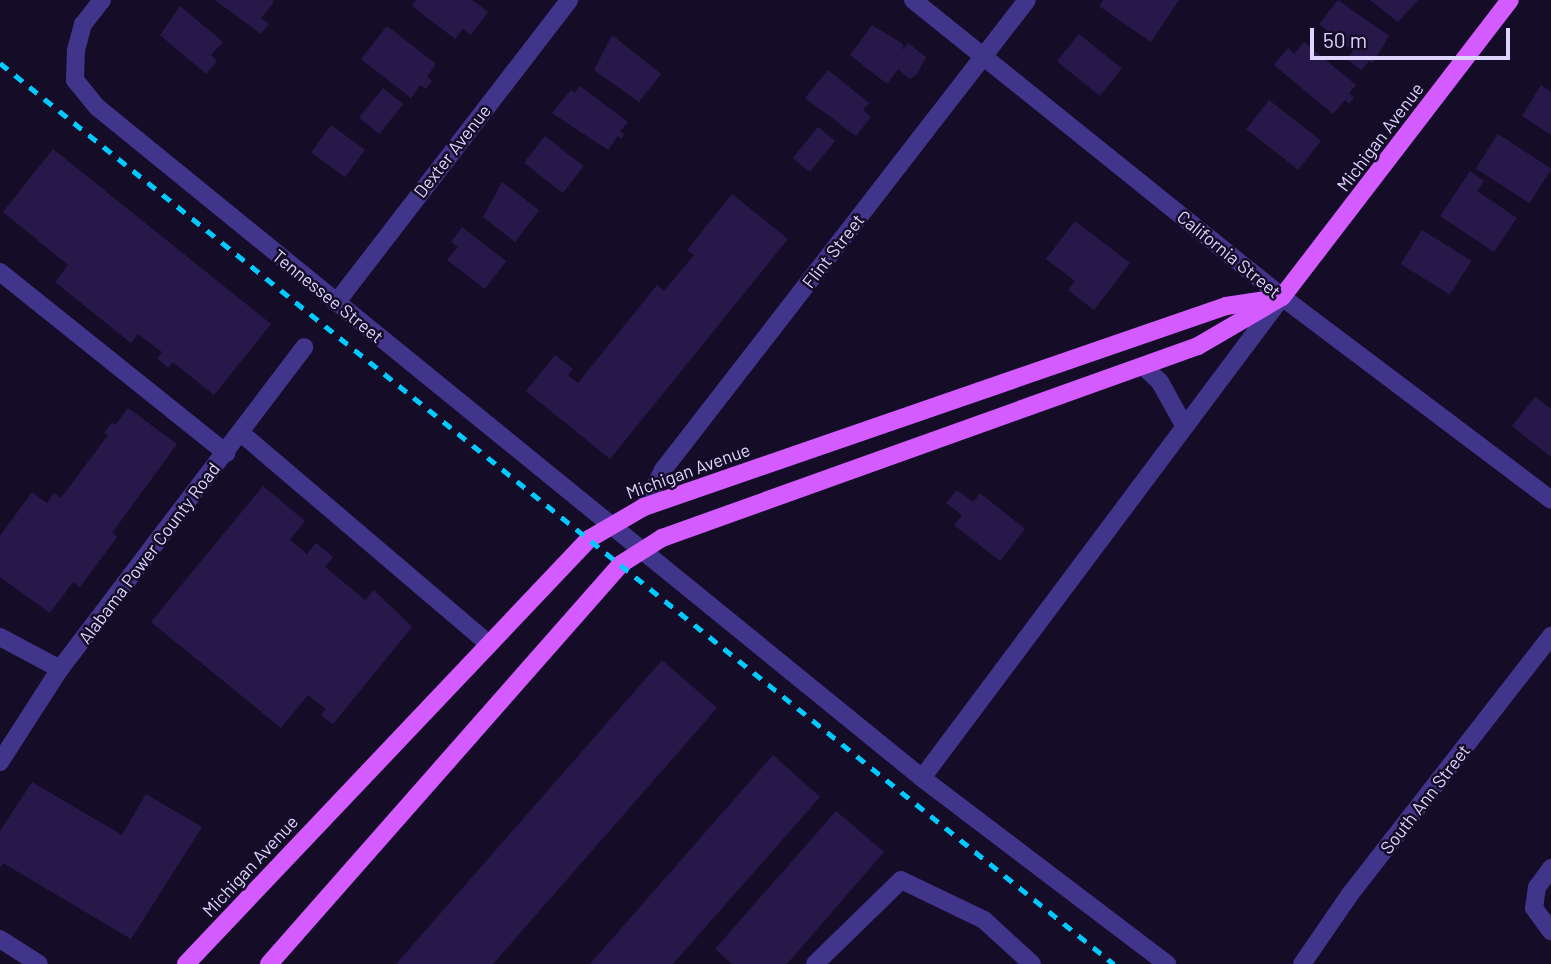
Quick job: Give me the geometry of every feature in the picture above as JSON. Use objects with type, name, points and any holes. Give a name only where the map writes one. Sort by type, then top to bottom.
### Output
[{"type":"main road","name":"Michigan Avenue","points":[[269,964],[621,564],[662,538],[1198,346],[1282,297],[1510,0]]},
{"type":"main road","name":"Michigan Avenue","points":[[186,964],[589,538],[644,507],[1226,306],[1282,297]]},
{"type":"street","name":"Tennessee Street","points":[[102,0],[83,24],[76,50],[75,80],[97,107],[922,778],[1167,964]]},
{"type":"street","name":"Dexter Avenue","points":[[336,303],[569,0]]},
{"type":"street","name":"California Street","points":[[914,0],[1282,297],[1551,500]]},
{"type":"street","name":"Flint Street","points":[[644,507],[663,470],[1027,0]]},
{"type":"street","points":[[0,272],[226,453]]},
{"type":"street","points":[[922,778],[1282,297]]},
{"type":"street","name":"Alabama Power County Road","points":[[0,762],[60,669],[304,347]]},
{"type":"street","points":[[1143,366],[1160,382],[1185,427]]},
{"type":"street","points":[[241,433],[489,643]]},
{"type":"street","name":"South Ann Street","points":[[1302,964],[1351,893],[1551,636]]},
{"type":"street","points":[[0,637],[60,669]]},
{"type":"street","points":[[1551,869],[1537,887],[1535,908],[1551,931]]},
{"type":"street","points":[[815,964],[901,880],[984,920],[1032,964]]},
{"type":"street","points":[[0,939],[39,964]]},
{"type":"building","points":[[215,0],[272,0],[274,2],[261,18],[269,24],[261,34]]},
{"type":"building","points":[[416,0],[472,0],[488,12],[471,35],[463,29],[455,39],[412,6]]},
{"type":"building","points":[[1103,0],[1179,0],[1151,42],[1099,6]]},
{"type":"building","points":[[1338,0],[1389,36],[1373,63],[1369,61],[1361,70],[1347,59],[1353,51],[1319,24]]},
{"type":"building","points":[[1370,0],[1418,0],[1398,22]]},
{"type":"building","points":[[180,6],[223,42],[211,55],[217,61],[206,74],[160,35]]},
{"type":"building","points":[[872,25],[903,44],[903,50],[908,43],[926,57],[917,74],[910,79],[898,69],[887,84],[850,55]]},
{"type":"building","points":[[387,26],[436,64],[427,77],[432,81],[426,89],[420,85],[411,98],[361,59]]},
{"type":"building","points":[[1079,34],[1122,69],[1100,96],[1057,61]]},
{"type":"building","points":[[612,35],[661,74],[639,102],[594,70]]},
{"type":"building","points":[[1304,42],[1356,85],[1349,93],[1354,97],[1349,104],[1345,100],[1333,114],[1274,65],[1288,48],[1294,54]]},
{"type":"building","points":[[828,70],[869,103],[863,110],[871,117],[856,136],[805,98]]},
{"type":"building","points":[[1541,85],[1551,92],[1551,135],[1522,116]]},
{"type":"building","points":[[580,86],[628,122],[620,131],[624,134],[621,139],[618,136],[608,150],[552,113],[571,90],[575,93]]},
{"type":"building","points":[[383,88],[403,104],[379,134],[359,118]]},
{"type":"building","points":[[1269,100],[1321,141],[1298,170],[1246,129]]},
{"type":"building","points":[[331,125],[365,150],[345,177],[311,153]]},
{"type":"building","points":[[818,127],[835,141],[810,172],[793,158]]},
{"type":"building","points":[[1498,134],[1551,168],[1529,203],[1476,168]]},
{"type":"building","points":[[545,136],[584,166],[563,193],[524,163]]},
{"type":"building","points":[[53,149],[271,324],[214,395],[173,362],[168,368],[157,358],[162,352],[138,334],[131,343],[55,282],[68,265],[3,212]]},
{"type":"building","points":[[1470,171],[1484,181],[1477,191],[1517,218],[1494,252],[1440,216]]},
{"type":"building","points":[[502,182],[539,210],[515,242],[483,217]]},
{"type":"building","points":[[732,194],[788,239],[610,459],[526,391],[555,355],[573,369],[568,375],[578,383],[657,285],[664,291],[694,255],[687,250]]},
{"type":"building","points":[[1075,221],[1130,263],[1094,310],[1068,290],[1075,281],[1046,259]]},
{"type":"building","points":[[462,227],[506,261],[485,289],[447,260],[458,247],[451,242]]},
{"type":"building","points":[[1422,230],[1471,261],[1450,295],[1401,264]]},
{"type":"building","points":[[1535,397],[1551,409],[1551,457],[1512,426]]},
{"type":"building","points":[[128,408],[177,444],[112,533],[117,537],[80,587],[73,582],[50,613],[0,577],[0,536],[32,492],[47,503],[54,493],[61,498],[108,435],[104,433],[112,422],[115,425]]},
{"type":"building","points":[[263,486],[305,521],[290,540],[307,554],[316,543],[333,557],[325,567],[365,600],[374,590],[412,627],[333,724],[321,715],[326,709],[308,695],[281,728],[151,622]]},
{"type":"building","points":[[957,490],[973,502],[980,493],[1025,529],[1000,561],[954,525],[962,515],[946,503]]},
{"type":"building","points":[[662,660],[717,708],[493,964],[396,964]]},
{"type":"building","points":[[773,755],[820,797],[673,964],[590,964]]},
{"type":"building","points":[[32,782],[122,835],[146,794],[202,827],[131,939],[3,863],[0,868],[0,831]]},
{"type":"building","points":[[836,811],[884,852],[787,964],[732,964],[715,949]]},
{"type":"railway","points":[[0,63],[1114,964]]}]
